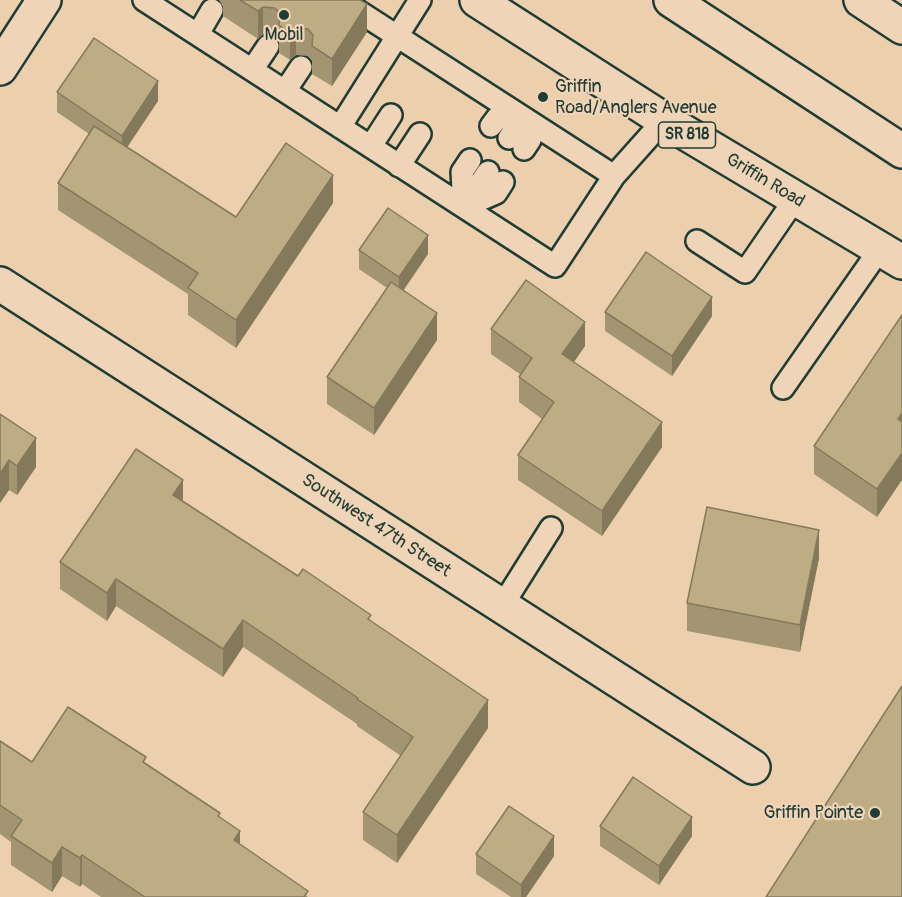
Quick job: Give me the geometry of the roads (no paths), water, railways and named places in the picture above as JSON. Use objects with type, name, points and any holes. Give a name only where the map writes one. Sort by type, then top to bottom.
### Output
[{"type":"street","points":[[0,68],[44,0]]},
{"type":"street","name":"Griffin Road","points":[[477,0],[664,120],[891,256]]},
{"type":"street","points":[[671,0],[902,150]]},
{"type":"street","points":[[861,0],[902,27]]},
{"type":"street","name":"Southwest 47th Street","points":[[0,284],[753,767]]},
{"type":"lane","points":[[144,0],[172,7],[198,34],[555,266],[614,176],[664,120]]},
{"type":"lane","points":[[340,128],[420,0]]},
{"type":"lane","points":[[340,3],[397,37],[422,65],[452,84],[523,118],[614,176]]},
{"type":"lane","points":[[198,34],[212,10]]},
{"type":"lane","points":[[252,70],[268,46]]},
{"type":"lane","points":[[285,91],[300,67]]},
{"type":"lane","points":[[371,146],[391,115]]},
{"type":"lane","points":[[491,126],[497,118],[523,118]]},
{"type":"lane","points":[[517,144],[531,140],[523,118]]},
{"type":"lane","points":[[399,166],[420,134]]},
{"type":"lane","points":[[464,207],[462,172],[470,160]]},
{"type":"lane","points":[[464,207],[496,177]]},
{"type":"lane","points":[[697,241],[745,272],[795,199]]},
{"type":"lane","points":[[783,388],[891,256]]},
{"type":"lane","points":[[502,606],[551,528]]},
{"type":"place","name":"Mobil","points":[[284,15]]},
{"type":"place","name":"Griffin Road/Anglers Avenue","points":[[543,97]]},
{"type":"place","name":"Griffin Pointe","points":[[875,813]]}]
